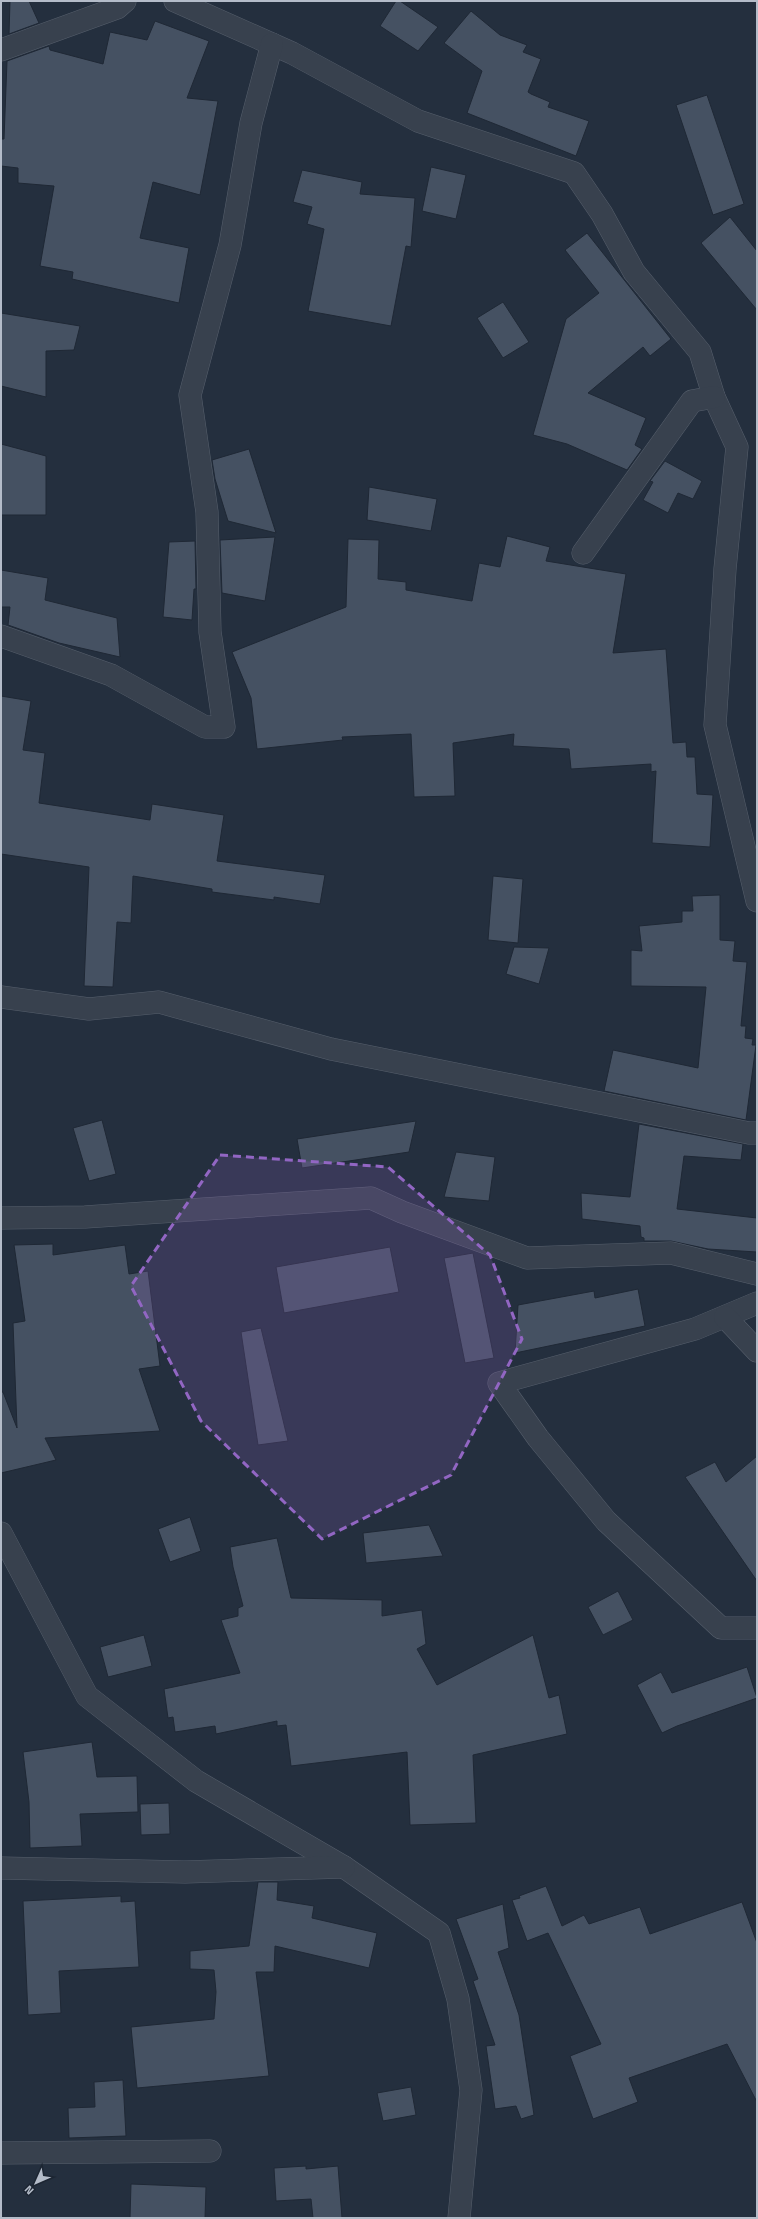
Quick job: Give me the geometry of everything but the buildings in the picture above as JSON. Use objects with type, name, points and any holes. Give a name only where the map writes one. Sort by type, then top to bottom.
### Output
[{"type":"street","points":[[1,50],[117,8],[125,1]]},
{"type":"street","points":[[174,1],[292,53],[418,121],[574,173],[602,214],[634,272],[700,352],[714,397],[737,447],[725,568],[715,725],[757,901]]},
{"type":"street","points":[[1,636],[111,675],[204,727],[224,727],[210,632],[207,512],[190,395],[230,245],[251,123],[272,44]]},
{"type":"street","points":[[583,553],[692,402],[714,397]]},
{"type":"street","points":[[1,997],[89,1009],[159,1002],[331,1049],[749,1133],[757,1133]]},
{"type":"street","points":[[1,1218],[85,1217],[371,1198],[402,1212],[527,1258],[670,1253],[757,1274]]},
{"type":"street","points":[[757,1303],[695,1329],[499,1383],[538,1438],[606,1521],[721,1628],[757,1628]]},
{"type":"street","points":[[725,1317],[757,1352]]},
{"type":"street","points":[[1,1533],[87,1696],[196,1781],[344,1868],[439,1933],[458,1999],[471,2090],[459,2218]]},
{"type":"street","points":[[1,1868],[185,1872],[344,1868]]},
{"type":"street","points":[[1,2153],[210,2150]]},
{"type":"highlighted area","points":[[220,1155],[388,1167],[490,1255],[522,1339],[451,1475],[322,1539],[201,1421],[131,1286]]}]
